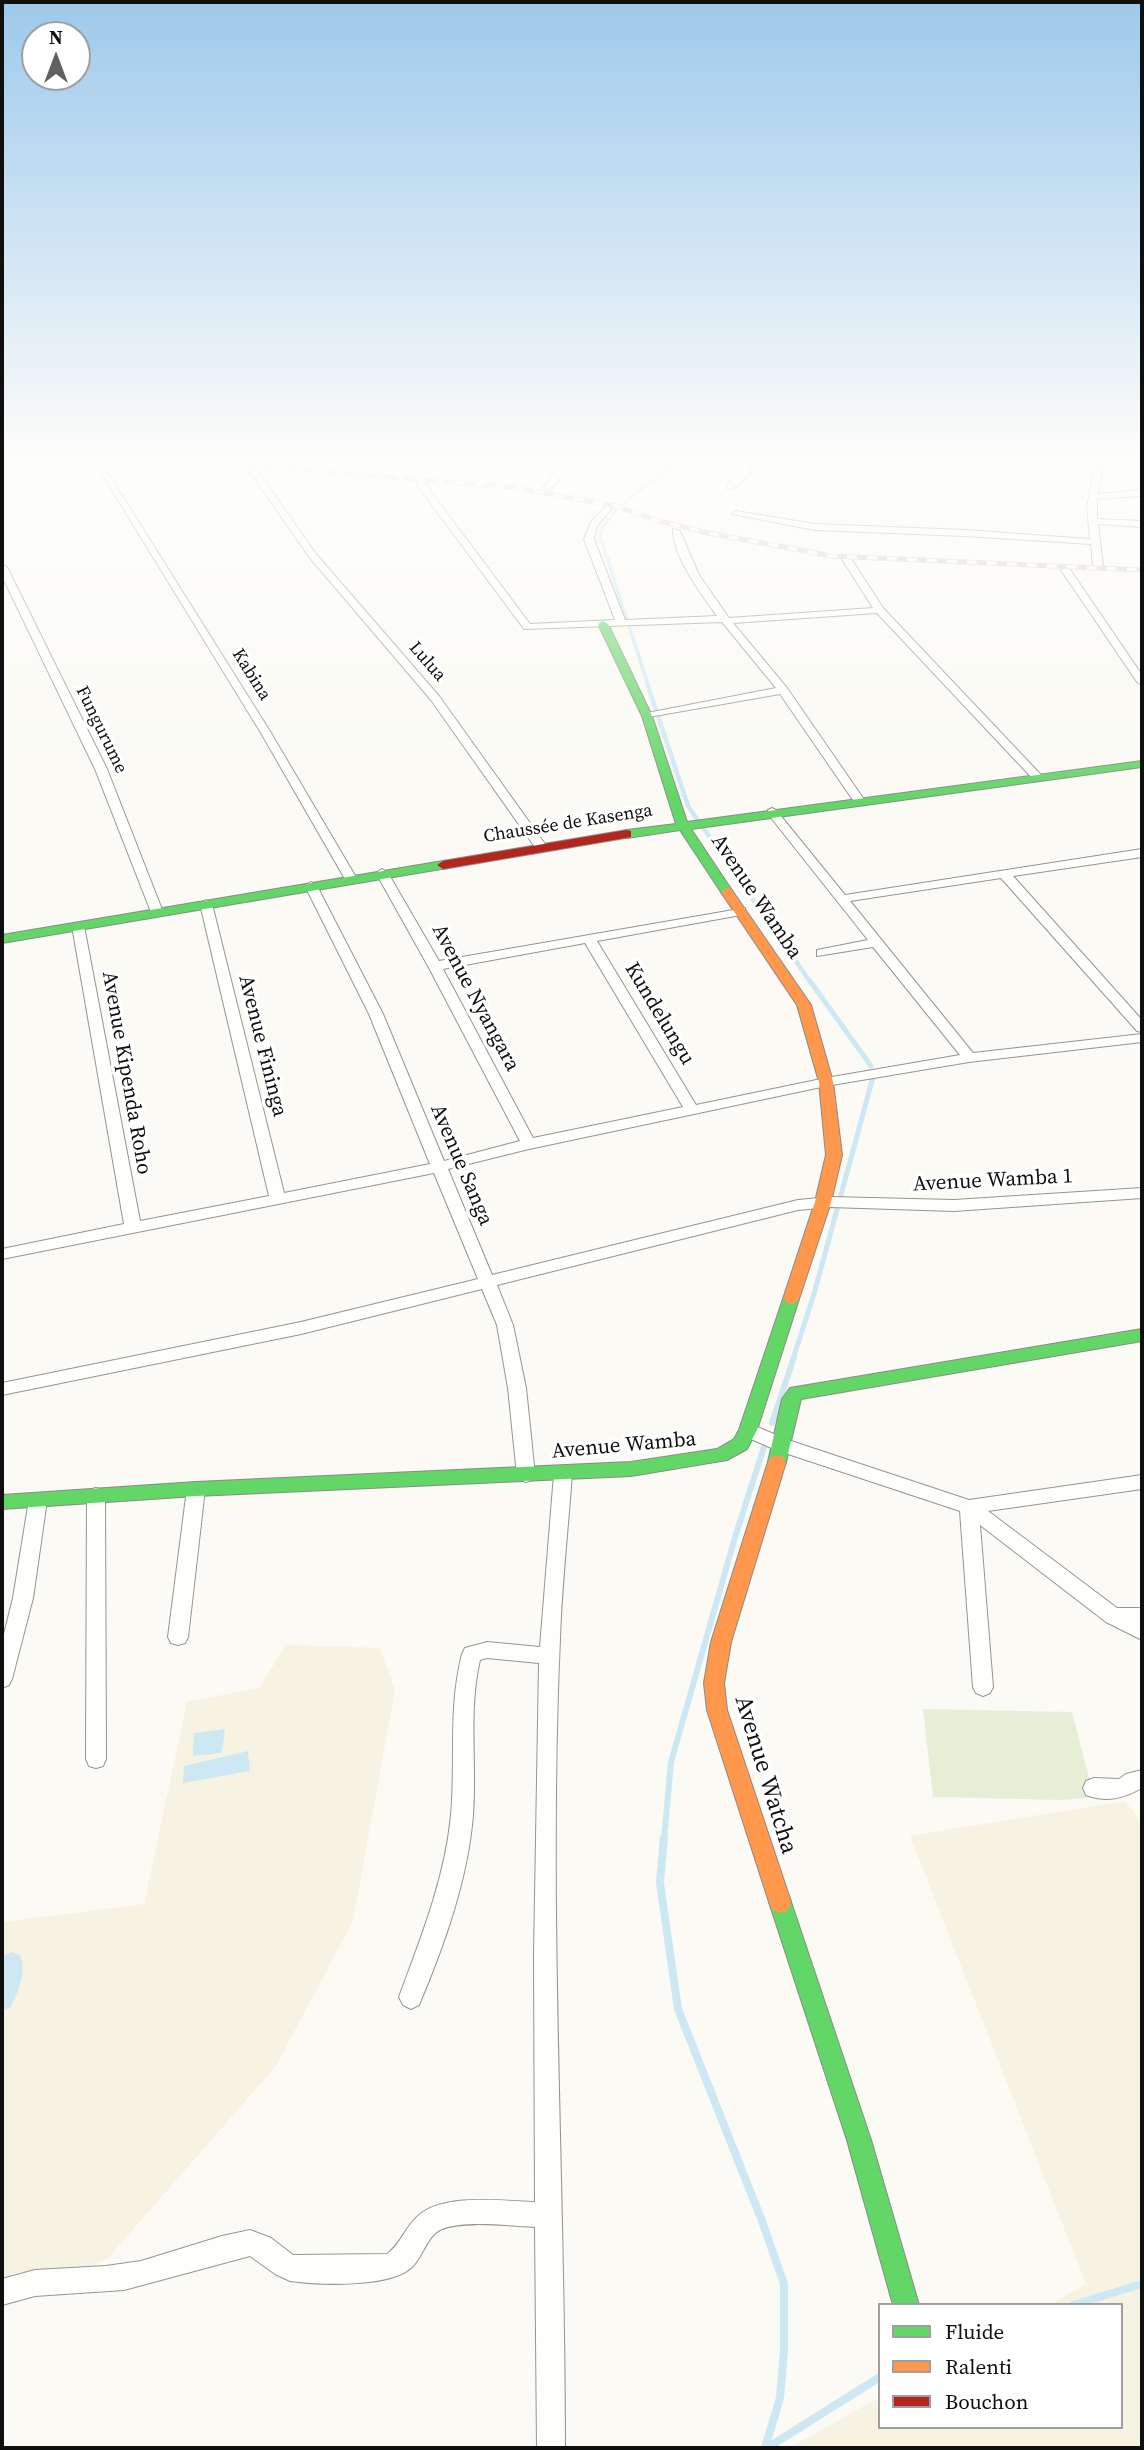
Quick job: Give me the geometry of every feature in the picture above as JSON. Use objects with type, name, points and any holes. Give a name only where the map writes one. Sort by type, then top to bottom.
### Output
[{"type":"street","name":"Fungurume","points":[[4,570],[101,769],[157,912]]},
{"type":"street","name":"Kabina","points":[[165,570],[266,733],[351,879]]},
{"type":"street","name":"Lulua","points":[[325,570],[435,698],[541,847]]},
{"type":"street","points":[[485,570],[525,625],[534,628],[879,610]]},
{"type":"street","points":[[601,570],[621,623]]},
{"type":"street","points":[[691,570],[725,620],[782,690],[859,801]]},
{"type":"street","points":[[854,570],[879,610],[1037,777]]},
{"type":"street","points":[[1066,570],[1142,682]]},
{"type":"street","name":"Avenue Wamba","points":[[2,1502],[196,1489],[631,1469],[704,1460],[730,1452],[741,1444],[834,1203],[834,1155],[826,1082],[804,1005],[741,911],[694,823],[609,632],[603,624]]},
{"type":"street","points":[[647,716],[782,690]]},
{"type":"street","name":"Chaussée de Kasenga","points":[[2,939],[382,873],[694,823],[1141,765]]},
{"type":"street","points":[[772,812],[969,1058]]},
{"type":"street","points":[[841,899],[1142,853]]},
{"type":"street","name":"Avenue Nyangara","points":[[382,873],[436,966],[528,1144]]},
{"type":"street","points":[[1003,873],[1142,1028]]},
{"type":"street","name":"Avenue Sanga","points":[[311,886],[376,1014],[489,1283],[512,1354],[526,1475]]},
{"type":"street","name":"Avenue Fininga","points":[[206,904],[278,1199]]},
{"type":"street","points":[[436,966],[741,911]]},
{"type":"street","name":"Avenue Kipenda Roho","points":[[78,926],[133,1228]]},
{"type":"street","name":"Kundelungu","points":[[589,939],[692,1110]]},
{"type":"street","points":[[822,953],[876,942]]},
{"type":"street","points":[[2,1254],[438,1167],[528,1144],[826,1082],[969,1058],[1142,1038]]},
{"type":"street","name":"Avenue Wamba 1","points":[[2,1389],[212,1347],[489,1283],[781,1209],[834,1203],[966,1206],[1142,1193]]},
{"type":"street","name":"Avenue Watcha","points":[[905,2303],[859,2140],[717,1710],[714,1683],[721,1642],[782,1445],[791,1399],[799,1391],[1142,1335]]},
{"type":"street","points":[[748,1430],[782,1445],[969,1507],[1113,1616],[1142,1632]]},
{"type":"street","points":[[551,2448],[546,1926],[549,1656],[563,1474]]},
{"type":"street","points":[[969,1507],[1142,1482]]},
{"type":"street","points":[[178,1637],[196,1489]]},
{"type":"street","points":[[96,1495],[96,1759]]},
{"type":"street","points":[[2,1679],[23,1598],[38,1500]]},
{"type":"street","points":[[969,1507],[983,1687]]},
{"type":"street","points":[[1113,1616],[1142,1616]]},
{"type":"street","points":[[411,1997],[438,1918],[462,1817],[465,1698],[472,1654],[478,1650],[487,1650],[549,1656]]},
{"type":"street","points":[[1094,1788],[1119,1789],[1129,1786],[1133,1780],[1142,1779]]},
{"type":"street","points":[[2,2292],[40,2282],[87,2282],[141,2274],[174,2262],[250,2243],[260,2244],[290,2268],[386,2267],[402,2261],[424,2229],[435,2219],[457,2215],[548,2215]]},
{"type":"shaded area","points":[[286,1645],[380,1648],[395,1690],[353,1921],[276,2066],[108,2258],[2,2309],[2,1922],[144,1904],[187,1702],[259,1688]]},
{"type":"shaded area","points":[[1125,1801],[1142,1823],[1142,2448],[789,2448],[878,2398],[878,2429],[1123,2429],[1123,2303],[1053,2303],[1086,2284],[910,1836]]},
{"type":"green space","points":[[923,1709],[1072,1712],[1094,1797],[1062,1800],[933,1797]]},
{"type":"water","points":[[225,1729],[222,1753],[193,1756],[194,1733]]},
{"type":"water","points":[[248,1751],[250,1771],[183,1783],[184,1766]]},
{"type":"waterway","points":[[611,570],[649,688]]},
{"type":"waterway","points":[[648,686],[688,806],[811,983]]},
{"type":"waterway","points":[[810,981],[871,1066]]},
{"type":"waterway","points":[[793,1359],[814,1294],[873,1077]]},
{"type":"waterway","points":[[772,1423],[794,1357]]},
{"type":"waterway","points":[[664,1839],[671,1762],[736,1534],[764,1447]]},
{"type":"waterway","points":[[664,1837],[660,1883],[678,2009],[762,2221],[784,2284],[784,2350],[780,2398],[765,2448]]},
{"type":"waterway","points":[[2,1998],[11,1964]]},
{"type":"waterway","points":[[1080,2303],[1142,2284]]},
{"type":"waterway","points":[[767,2448],[878,2378]]},
{"type":"traffic: fast","points":[[603,624],[647,716],[682,825],[727,892]]},
{"type":"traffic: fast","points":[[627,834],[1142,764]]},
{"type":"traffic: fast","points":[[2,939],[443,865]]},
{"type":"traffic: fast","points":[[2,1502],[196,1489],[631,1469],[721,1455],[741,1444],[748,1430],[791,1299]]},
{"type":"traffic: fast","points":[[777,1462],[791,1399],[796,1393],[1142,1335]]},
{"type":"traffic: fast","points":[[780,1902],[859,2140],[905,2303]]},
{"type":"traffic: slow","points":[[727,892],[804,1005],[826,1082],[834,1155],[823,1202],[791,1299]]},
{"type":"traffic: slow","points":[[777,1462],[721,1642],[714,1683],[717,1710],[780,1902]]},
{"type":"traffic: jam","points":[[443,865],[627,834]]}]
